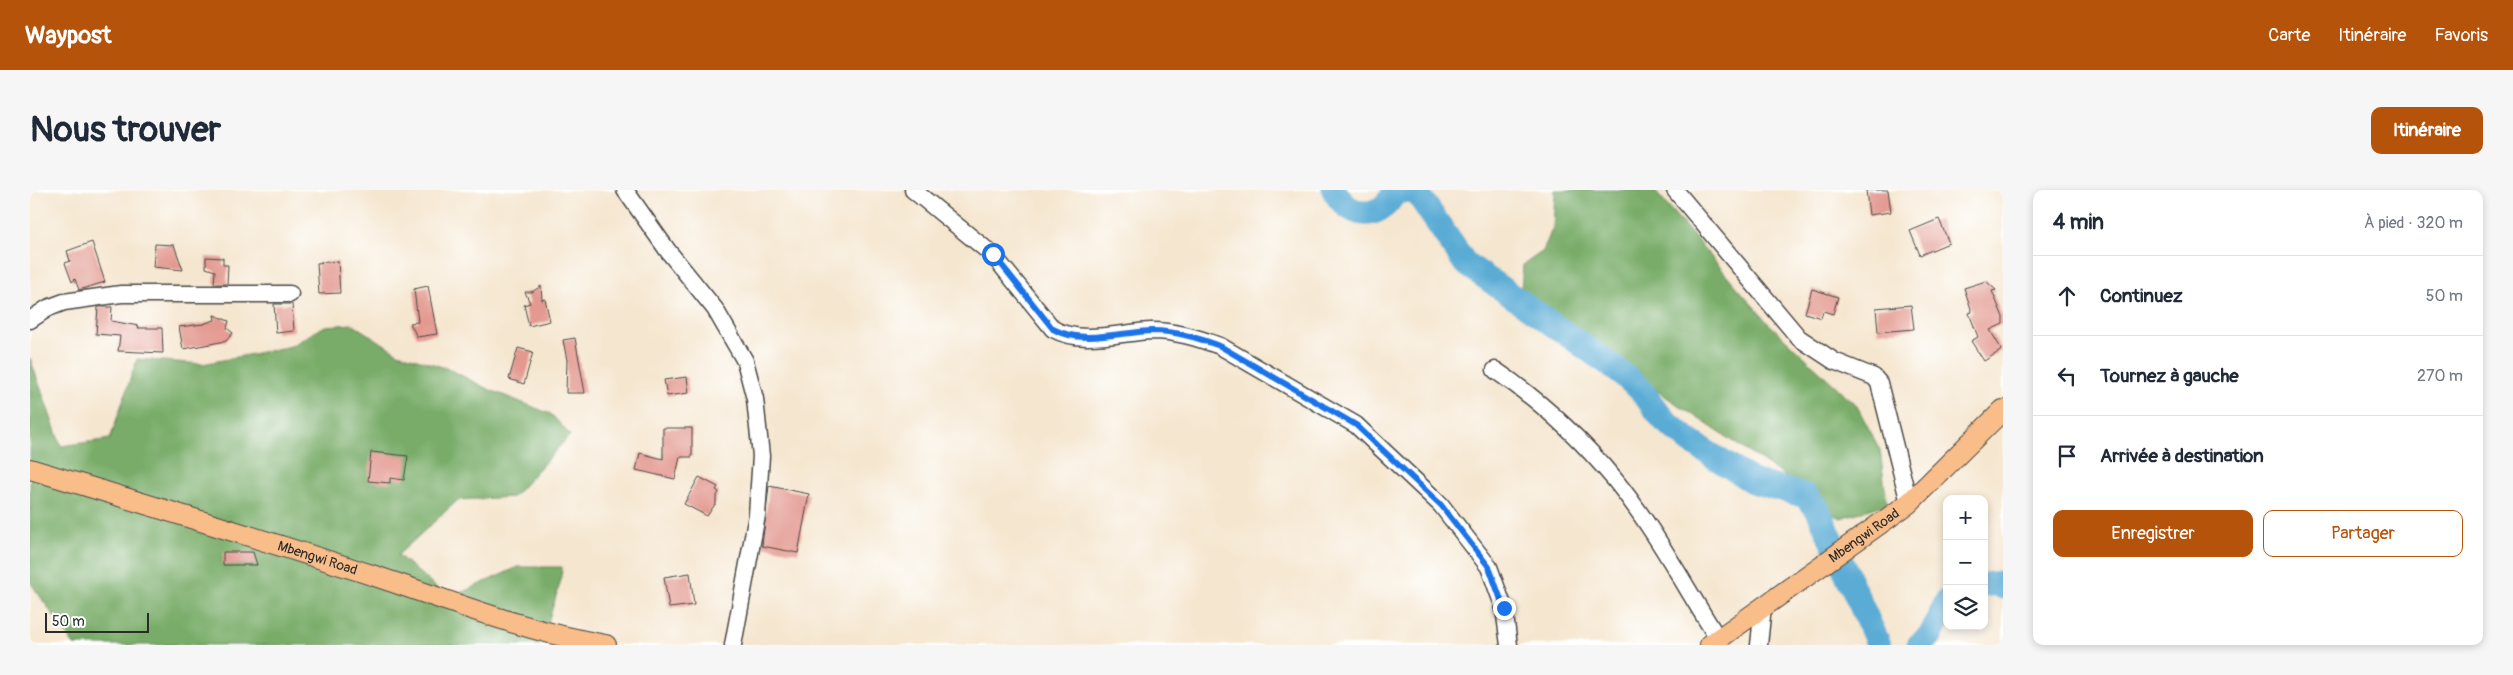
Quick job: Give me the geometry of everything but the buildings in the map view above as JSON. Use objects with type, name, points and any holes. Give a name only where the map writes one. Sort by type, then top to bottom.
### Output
[{"type":"main road","name":"Mbengwi Road","points":[[1714,642],[1909,503],[2003,410]]},
{"type":"main road","name":"Mbengwi Road","points":[[30,469],[378,577],[499,619],[573,640],[606,645]]},
{"type":"street","points":[[625,190],[668,251],[715,309],[745,361],[755,399],[761,456],[757,515],[733,645]]},
{"type":"street","points":[[913,190],[993,254],[1053,329],[1062,334],[1080,337],[1153,331],[1174,332],[1198,338],[1220,346],[1356,425],[1441,505],[1489,567],[1504,608],[1509,645]]},
{"type":"street","points":[[1675,190],[1799,338],[1834,361],[1874,377],[1879,383],[1909,503]]},
{"type":"street","points":[[30,320],[48,308],[64,302],[121,294],[290,294]]},
{"type":"street","points":[[1495,370],[1528,392],[1566,426],[1616,481],[1646,524],[1714,642]]},
{"type":"street","points":[[1759,645],[1762,606]]},
{"type":"green space","points":[[1555,190],[1654,190],[1767,322],[1857,406],[1880,450],[1887,504],[1841,518],[1817,507],[1802,488],[1559,325],[1521,289],[1523,265],[1543,251],[1553,227]]},
{"type":"green space","points":[[352,324],[398,353],[449,369],[488,389],[551,414],[570,435],[513,497],[458,500],[398,555],[449,598],[518,567],[562,567],[561,580],[541,645],[74,645],[30,582],[30,358],[61,446],[110,439],[137,359],[203,364],[291,346],[325,326]]},
{"type":"waterway","points":[[1334,190],[1343,203],[1361,213],[1376,211],[1385,206],[1396,192],[1409,190]]},
{"type":"waterway","points":[[1415,190],[1465,263],[1612,366],[1640,389],[1663,419],[1691,442],[1752,481],[1806,496],[1818,510],[1879,645]]},
{"type":"waterway","points":[[1988,584],[1998,583],[2003,587]]},
{"type":"waterway","points":[[1919,645],[1931,635],[1943,610]]},
{"type":"route","points":[[993,254],[1053,329],[1062,334],[1080,337],[1153,331],[1174,332],[1198,338],[1220,346],[1356,425],[1441,505],[1489,567],[1504,608]]}]
